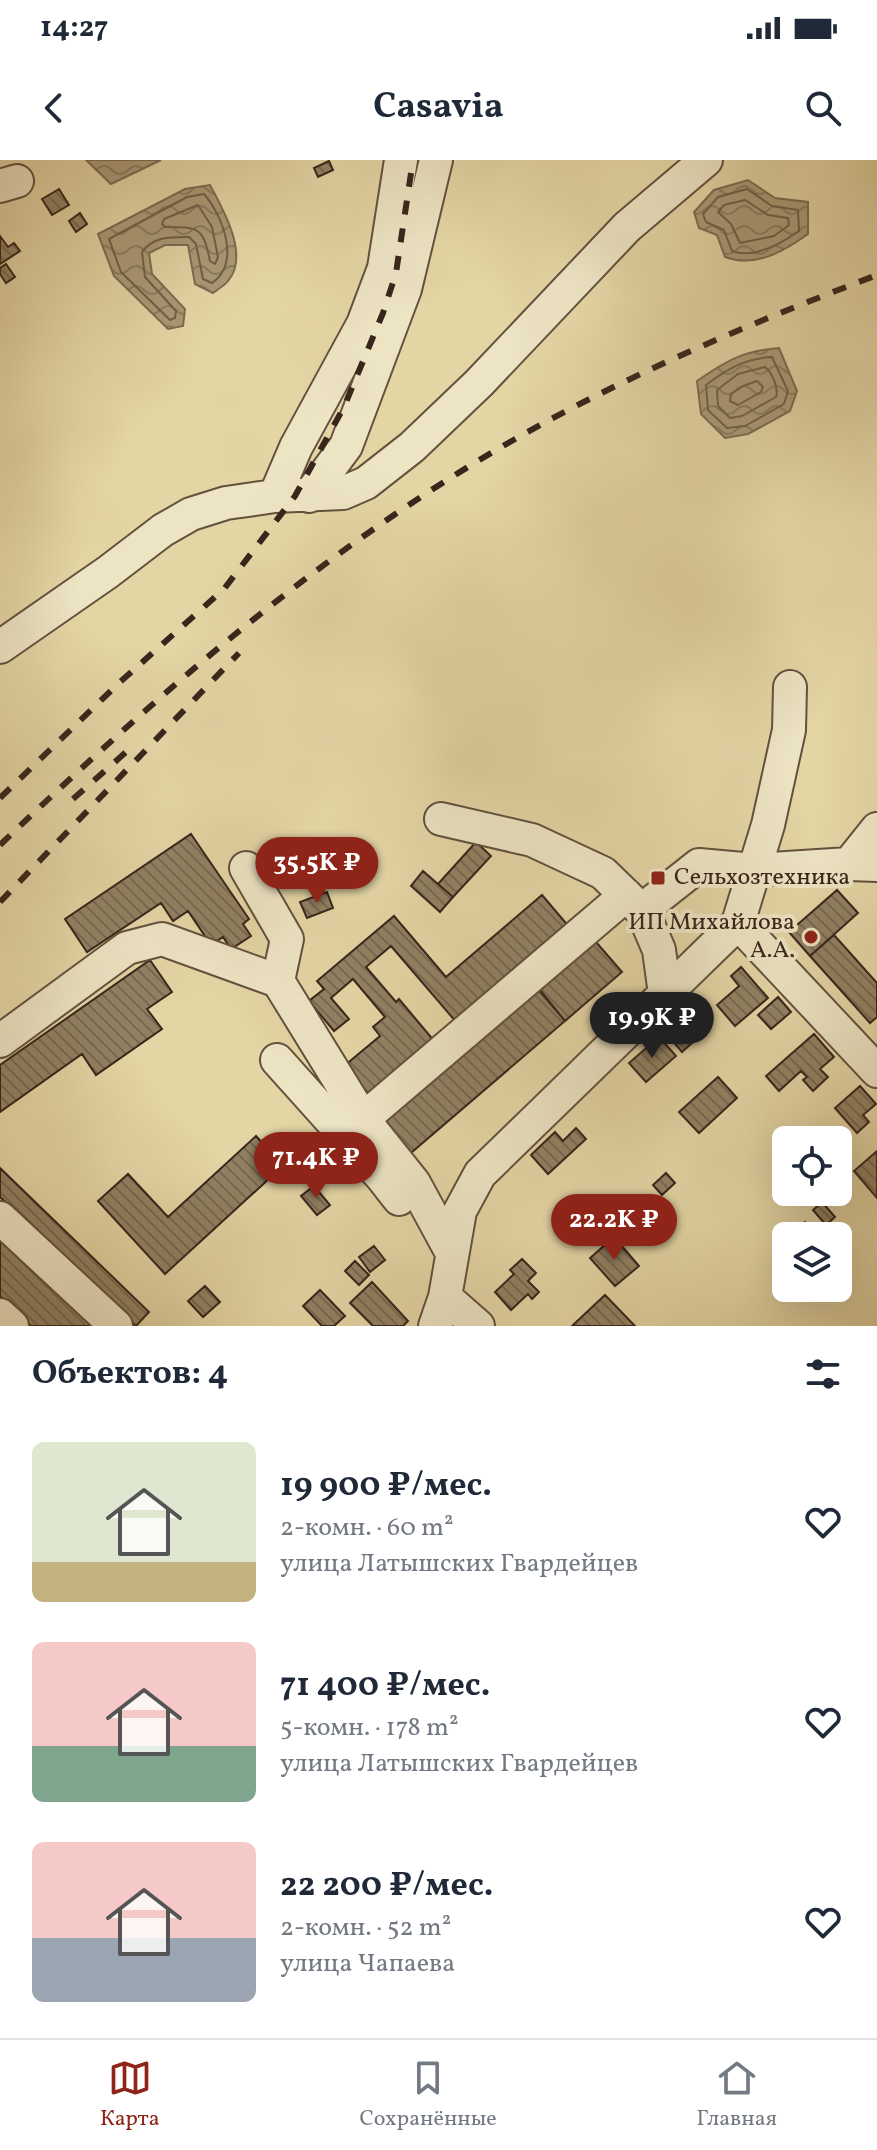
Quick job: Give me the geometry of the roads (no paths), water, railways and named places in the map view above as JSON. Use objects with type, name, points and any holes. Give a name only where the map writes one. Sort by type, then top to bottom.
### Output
[{"type":"street","points":[[275,496],[296,447],[363,324],[384,268],[401,160]]},
{"type":"street","points":[[309,496],[346,446],[405,289],[436,160]]},
{"type":"street","points":[[0,647],[163,530],[191,514],[226,503],[275,496],[343,493],[366,483],[412,447],[479,383],[627,227],[706,160]]},
{"type":"street","points":[[478,1326],[440,1311],[460,1211],[480,1174],[738,923],[768,825],[789,730],[790,687]]},
{"type":"street","points":[[441,819],[532,840],[603,873],[634,902],[659,950],[665,994]]},
{"type":"street","points":[[363,1119],[634,902],[699,865],[754,870],[863,864],[877,829]]},
{"type":"street","points":[[246,868],[287,939],[278,981]]},
{"type":"street","points":[[738,923],[877,1071]]},
{"type":"street","points":[[0,1041],[127,948],[162,939],[278,981],[363,1119],[414,1183],[452,1253]]},
{"type":"street","points":[[277,1060],[381,1176],[408,1212],[452,1253]]},
{"type":"street","points":[[0,1218],[116,1326]]},
{"type":"street","points":[[0,1315],[12,1326]]},
{"type":"water","points":[[86,160],[161,160],[111,184]]},
{"type":"water","points":[[748,180],[775,198],[808,202],[808,234],[789,247],[747,261],[725,257],[717,235],[699,228],[694,212],[714,190]]},
{"type":"water","points":[[210,185],[232,233],[236,259],[234,271],[226,283],[213,293],[195,284],[188,245],[165,245],[149,253],[152,274],[185,309],[183,326],[168,329],[114,276],[98,234],[185,189]]},
{"type":"water","points":[[779,348],[797,391],[790,411],[748,434],[725,438],[701,414],[697,381],[735,358]]},
{"type":"railway","points":[[0,798],[119,683],[224,589],[295,496],[344,407],[383,313],[396,273],[413,160]]},
{"type":"railway","points":[[0,845],[113,739],[230,638],[290,590],[416,500],[529,431],[626,381],[725,336],[877,275]]},
{"type":"railway","points":[[0,902],[239,653]]},
{"type":"railway","points":[[73,799],[134,745]]},
{"type":"place","name":"Сельхозтехника","points":[[658,878]]},
{"type":"place","name":"ИП Михайлова А.А.","points":[[811,937]]}]
